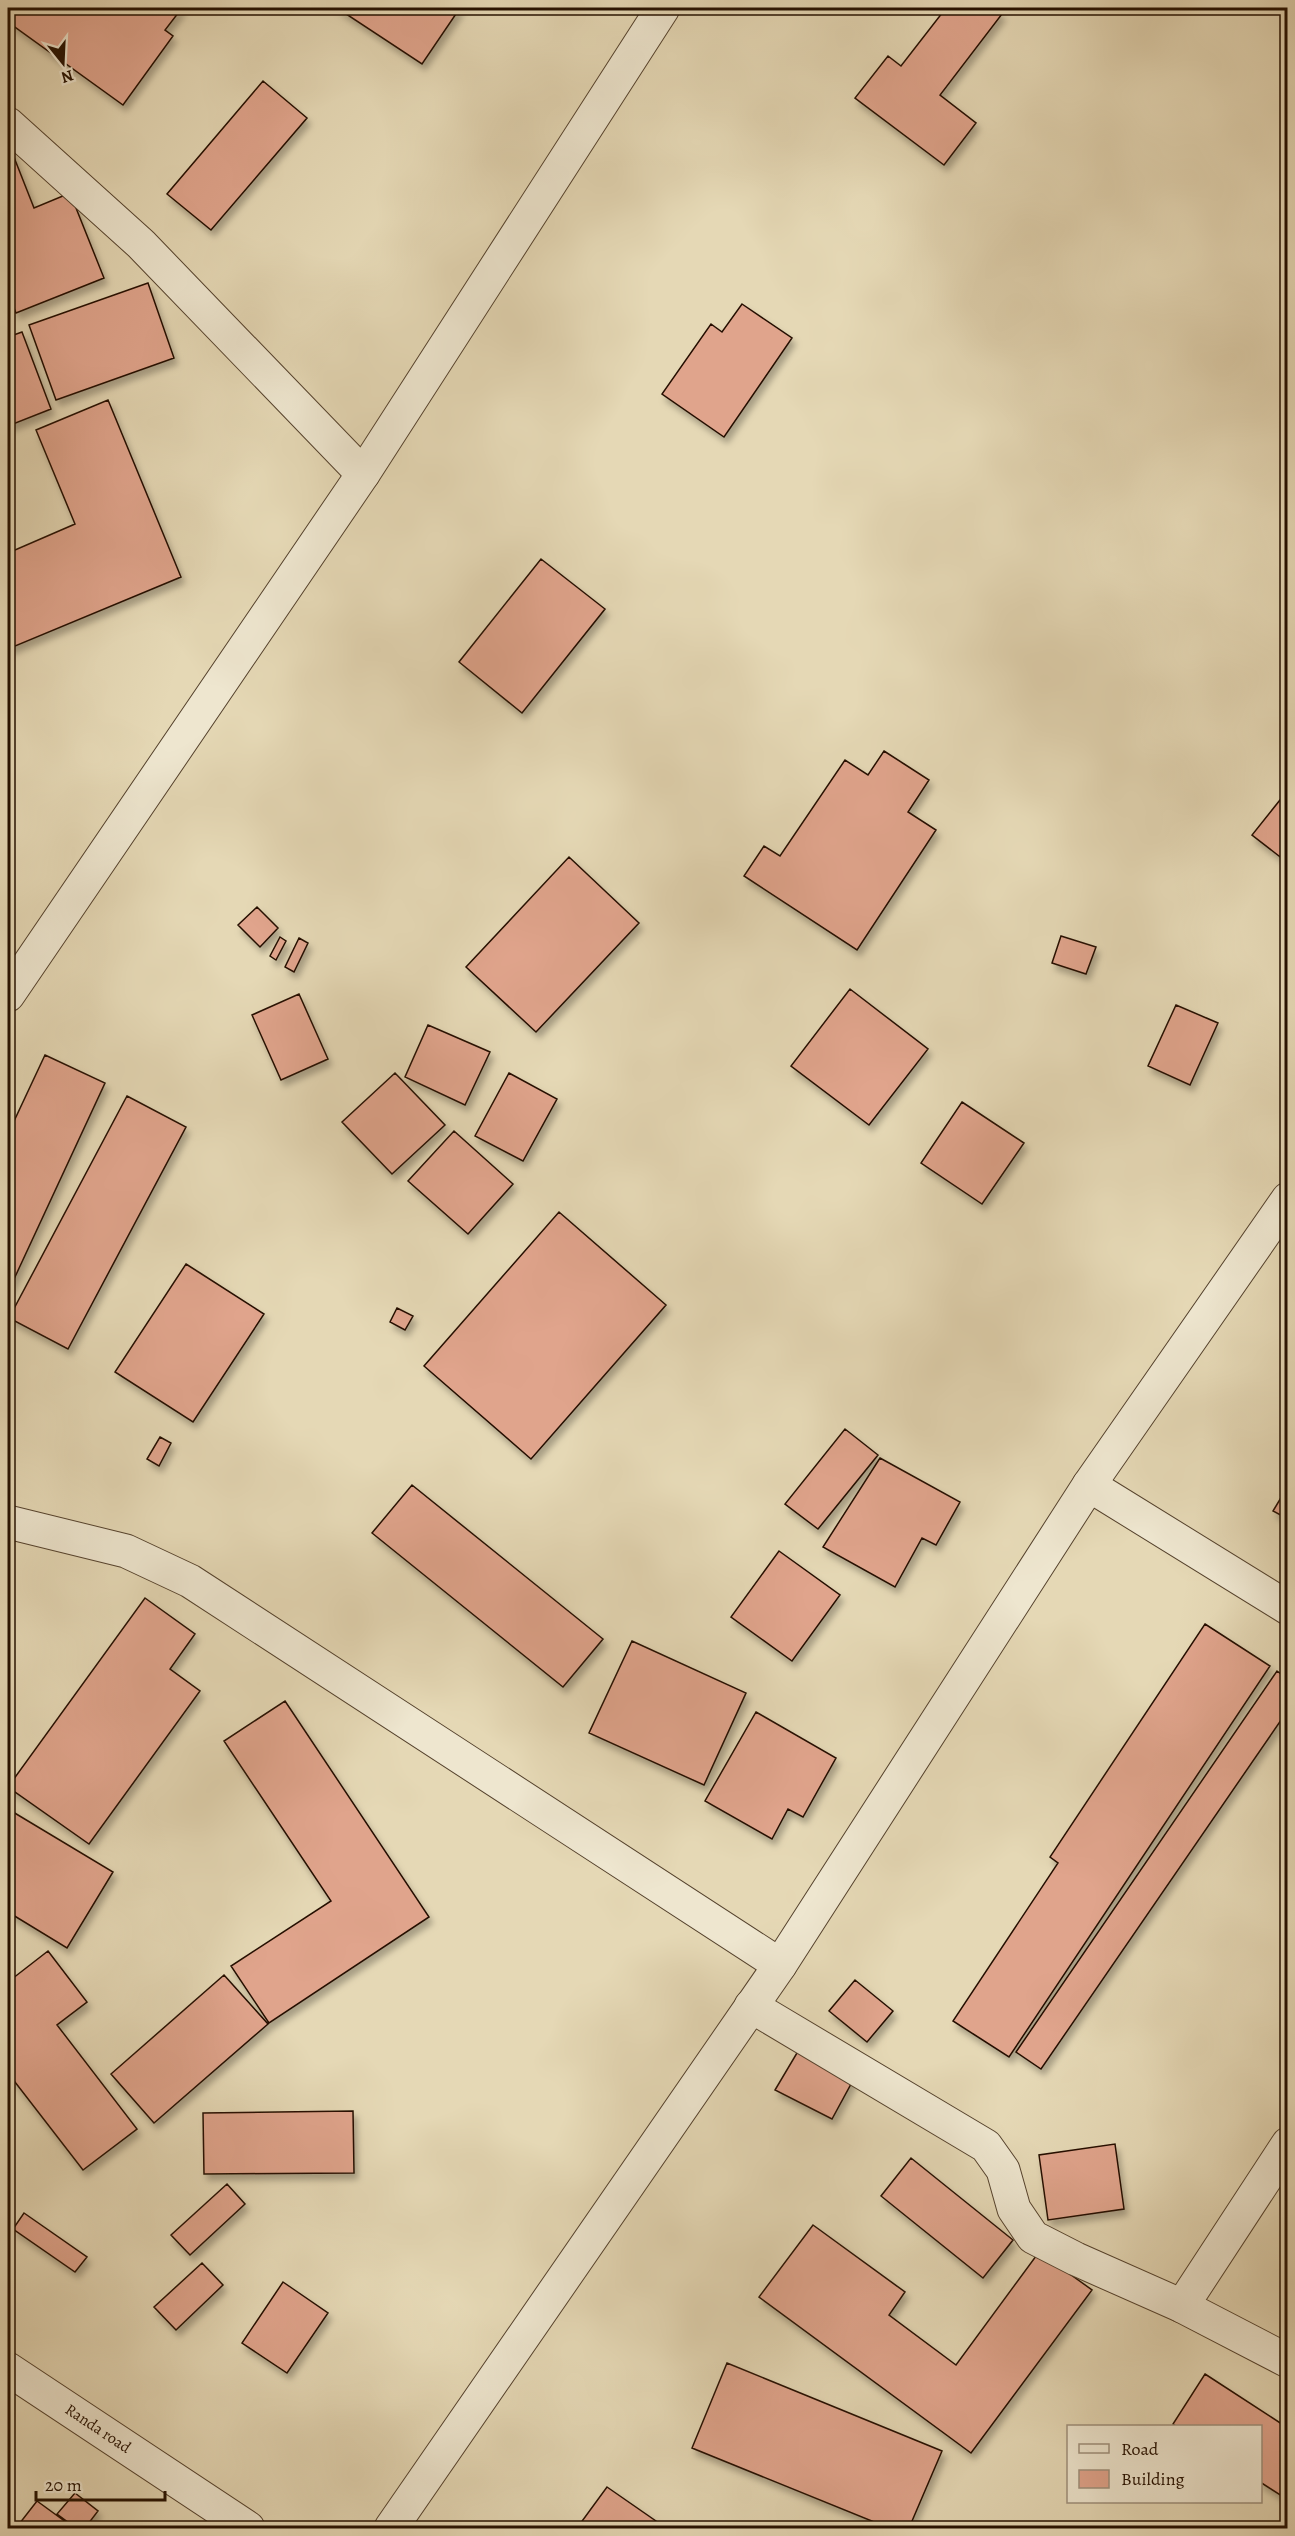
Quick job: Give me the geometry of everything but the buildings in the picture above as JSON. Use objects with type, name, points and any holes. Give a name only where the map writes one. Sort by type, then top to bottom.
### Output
[{"type":"street","points":[[8,995],[363,474],[663,8]]},
{"type":"street","points":[[8,124],[141,244],[363,474]]},
{"type":"street","points":[[391,2529],[780,1965],[1089,1485],[1287,1199]]},
{"type":"street","points":[[1089,1485],[1287,1608]]},
{"type":"street","points":[[8,1522],[126,1551],[190,1581],[780,1965]]},
{"type":"street","points":[[752,2006],[986,2146],[1003,2170],[1014,2209],[1033,2237],[1076,2259],[1182,2306],[1287,2361]]},
{"type":"street","points":[[1182,2306],[1287,2144]]},
{"type":"street","name":"Randa road","points":[[8,2369],[248,2529]]}]
